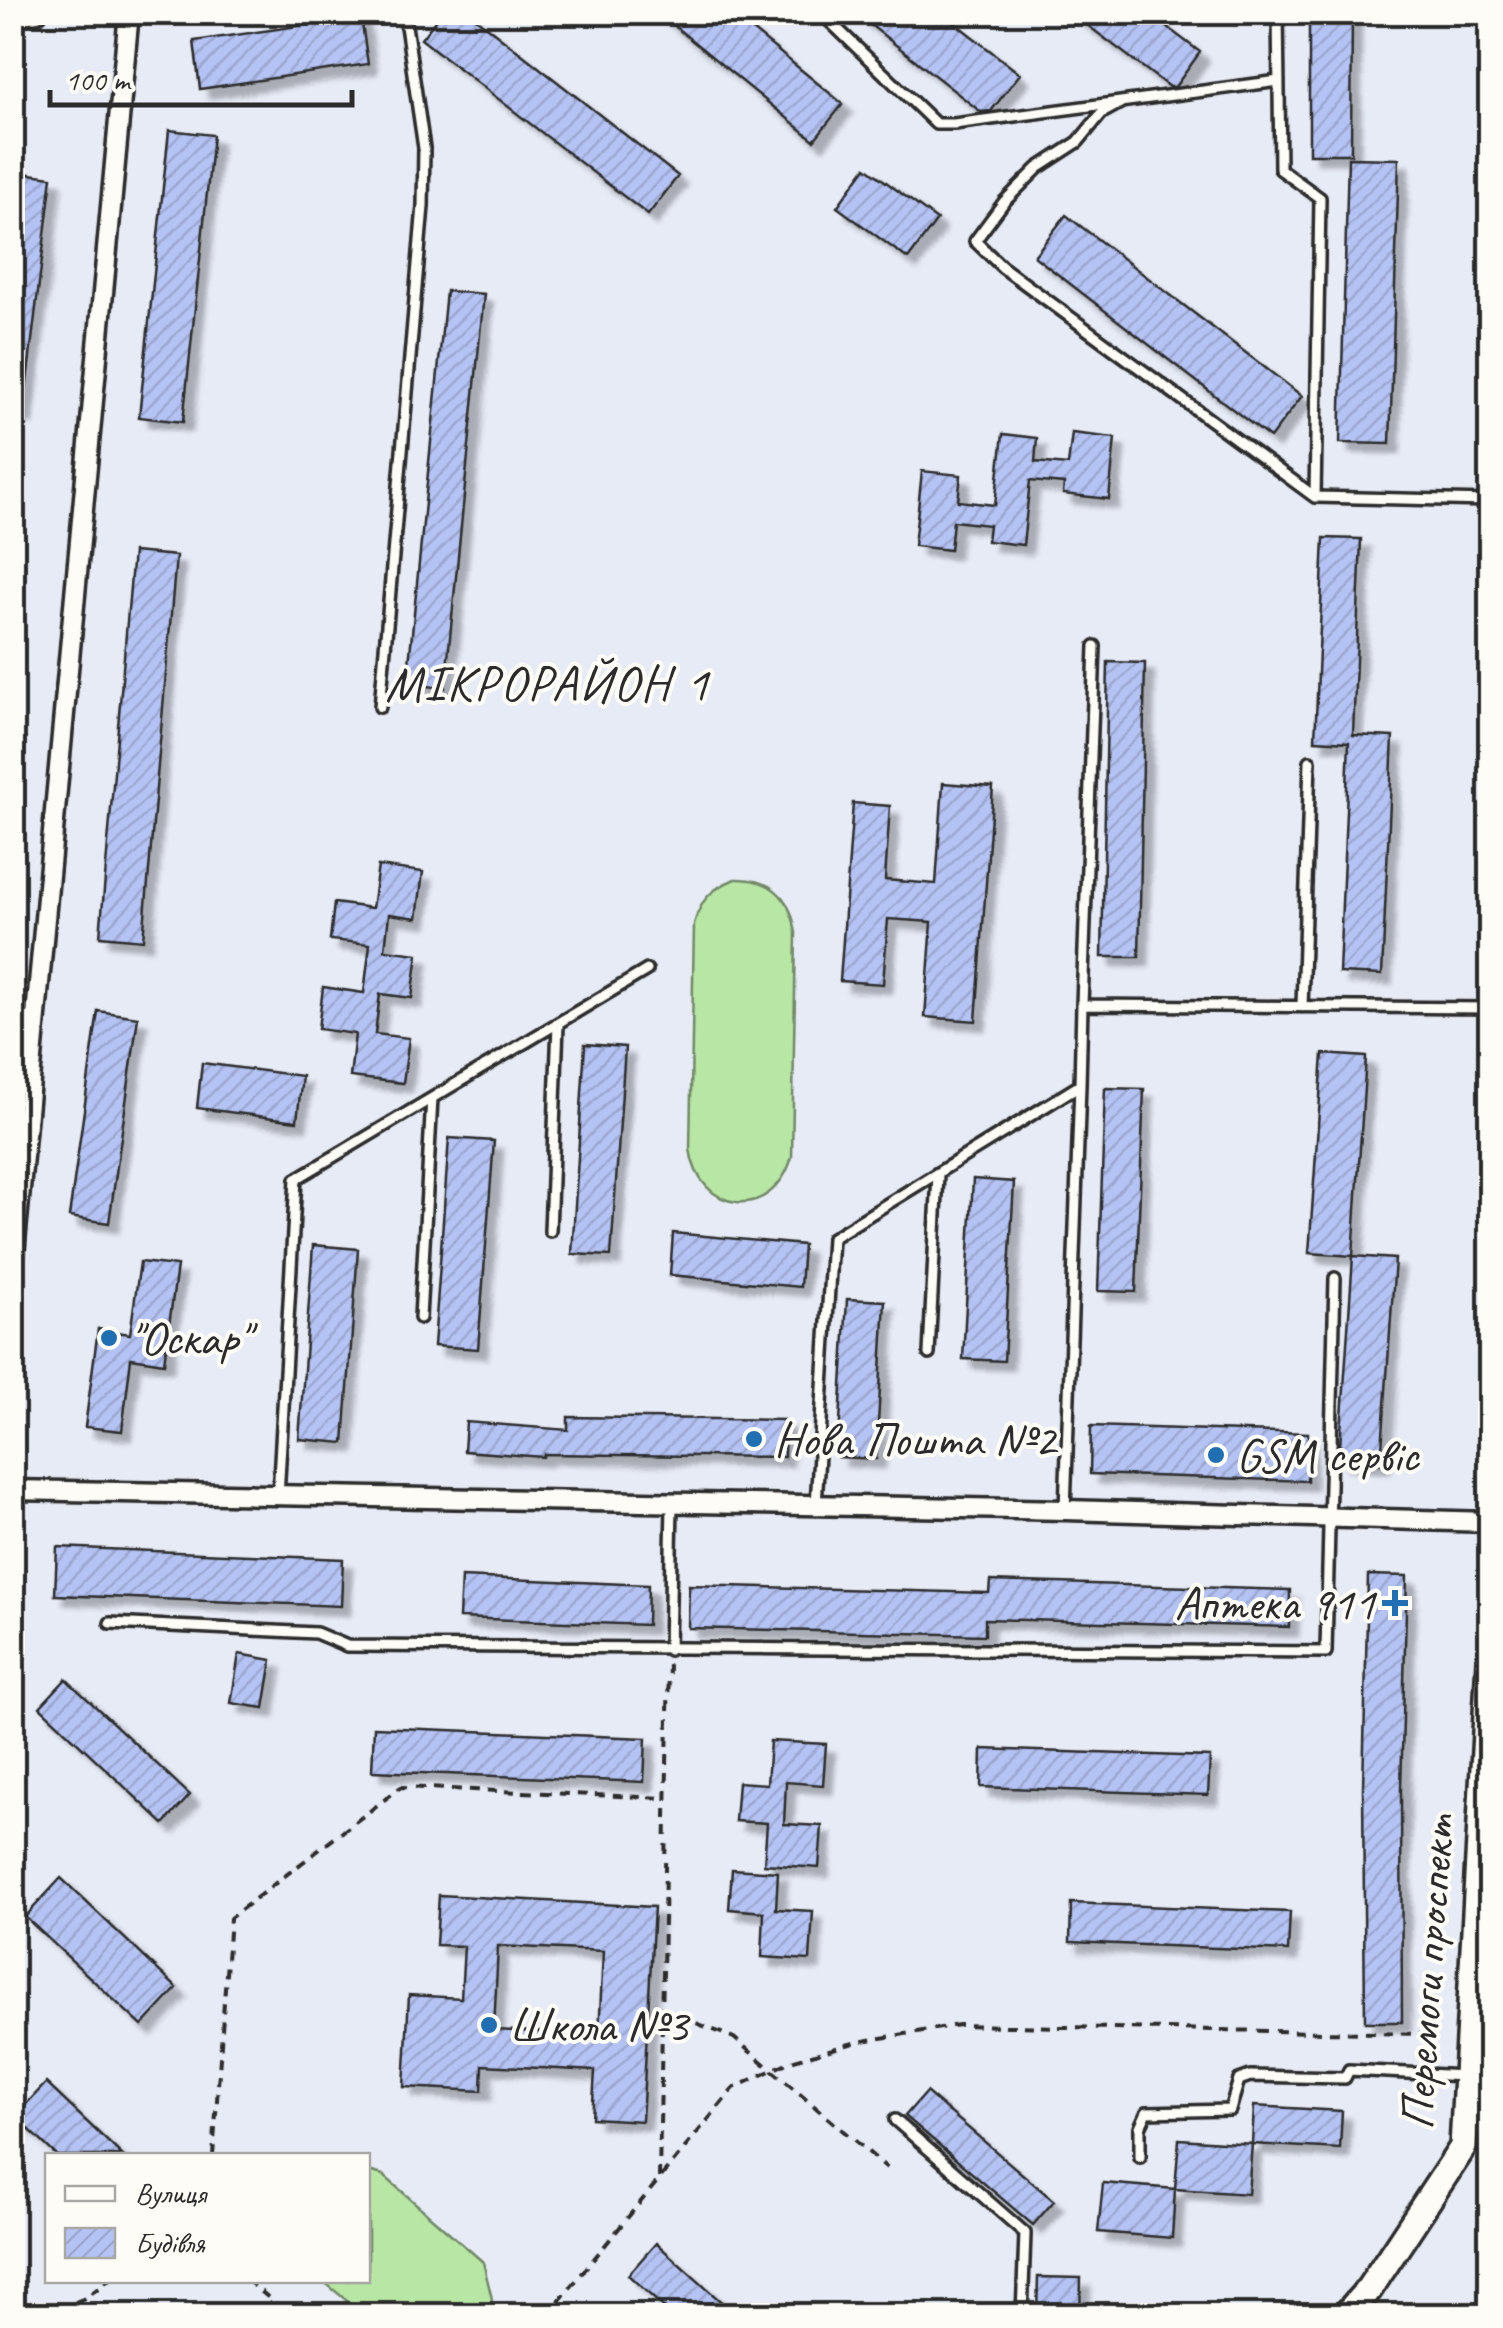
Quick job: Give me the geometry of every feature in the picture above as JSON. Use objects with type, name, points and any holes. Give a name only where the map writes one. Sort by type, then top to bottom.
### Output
[{"type":"street","points":[[12,15],[37,12]]},
{"type":"street","points":[[12,1275],[129,12]]},
{"type":"street","points":[[12,1490],[1490,1522]]},
{"type":"street","name":"Перемоги проспект","points":[[1345,2316],[1369,2289],[1463,2147],[1490,1660]]},
{"type":"lane","points":[[380,707],[424,206],[424,148],[404,12]]},
{"type":"lane","points":[[820,12],[936,124],[1279,81]]},
{"type":"lane","points":[[1278,12],[1280,169],[1320,198],[1315,497]]},
{"type":"lane","points":[[1122,102],[1102,113],[1078,142],[1038,168],[1004,202],[976,241],[1002,267],[1315,497],[1490,501]]},
{"type":"lane","points":[[1065,1510],[1095,646]]},
{"type":"lane","points":[[1302,1006],[1310,761]]},
{"type":"lane","points":[[278,1496],[296,1179],[647,970]]},
{"type":"lane","points":[[1082,1004],[1490,1008]]},
{"type":"lane","points":[[550,1231],[558,1026]]},
{"type":"lane","points":[[816,1508],[832,1238],[1080,1086]]},
{"type":"lane","points":[[420,1318],[432,1098]]},
{"type":"lane","points":[[929,1354],[938,1174]]},
{"type":"lane","points":[[110,1623],[316,1633],[348,1646],[1326,1652],[1335,1278]]},
{"type":"lane","points":[[670,1650],[672,1504]]},
{"type":"lane","points":[[1140,2157],[1140,2127],[1147,2112],[1230,2110],[1239,2080],[1250,2076],[1344,2078],[1350,2070],[1467,2076]]},
{"type":"lane","points":[[895,2120],[1025,2233],[1022,2316]]},
{"type":"path","points":[[659,2178],[670,1650]]},
{"type":"path","points":[[213,2153],[230,1918],[400,1787],[668,1798]]},
{"type":"path","points":[[663,2010],[734,2038],[887,2168]]},
{"type":"path","points":[[546,2316],[734,2088],[791,2061],[857,2042],[960,2025],[1425,2034]]},
{"type":"path","points":[[42,2316],[84,2298],[105,2283]]},
{"type":"path","points":[[251,2283],[291,2316]]},
{"type":"path","points":[[83,2316],[84,2298]]},
{"type":"green space","points":[[735,879],[759,882],[777,892],[789,909],[796,933],[792,1157],[783,1178],[769,1192],[754,1200],[737,1202],[721,1198],[707,1187],[696,1171],[690,1149],[694,924],[708,896]]},
{"type":"green space","points":[[370,2172],[383,2175],[483,2262],[492,2299],[487,2315],[364,2315],[325,2283],[370,2283]]},
{"type":"building","points":[[442,12],[468,12],[678,176],[648,215],[421,39]]},
{"type":"building","points":[[657,12],[730,12],[843,104],[814,140]]},
{"type":"building","points":[[854,12],[941,12],[1020,74],[991,111],[981,112]]},
{"type":"building","points":[[1070,12],[1147,12],[1200,52],[1175,87],[1169,87]]},
{"type":"building","points":[[1309,12],[1352,12],[1351,154],[1309,154]]},
{"type":"building","points":[[361,17],[368,64],[200,89],[194,41]]},
{"type":"building","points":[[169,130],[213,135],[183,422],[139,417]]},
{"type":"building","points":[[1348,158],[1399,159],[1390,444],[1340,443]]},
{"type":"building","points":[[866,167],[937,220],[908,259],[837,207]]},
{"type":"building","points":[[23,173],[52,177],[23,414],[12,414],[12,262]]},
{"type":"building","points":[[1066,215],[1302,396],[1270,438],[1034,256]]},
{"type":"building","points":[[446,291],[484,294],[445,688],[407,684]]},
{"type":"building","points":[[1072,433],[1115,438],[1109,499],[1063,494],[1064,484],[1030,481],[1023,545],[987,541],[989,525],[953,521],[950,550],[914,546],[922,471],[961,475],[958,501],[995,505],[1003,434],[1037,438],[1035,462],[1068,465]]},
{"type":"building","points":[[1324,538],[1361,539],[1353,735],[1393,737],[1382,975],[1339,973],[1349,742],[1315,740]]},
{"type":"building","points":[[133,552],[176,556],[143,940],[100,936]]},
{"type":"building","points":[[1108,662],[1145,663],[1139,957],[1102,957]]},
{"type":"building","points":[[943,783],[993,787],[976,1021],[925,1017],[932,922],[888,919],[883,984],[840,981],[853,803],[890,806],[885,880],[936,884]]},
{"type":"building","points":[[378,866],[423,872],[417,918],[389,914],[385,950],[418,954],[412,998],[380,994],[375,1034],[409,1038],[403,1083],[350,1077],[355,1034],[318,1029],[323,987],[364,993],[370,944],[330,940],[334,903],[372,908]]},
{"type":"building","points":[[98,1011],[138,1017],[109,1223],[69,1217]]},
{"type":"building","points":[[585,1044],[625,1047],[611,1256],[572,1254]]},
{"type":"building","points":[[1323,1054],[1366,1057],[1353,1256],[1309,1253]]},
{"type":"building","points":[[202,1063],[302,1076],[297,1121],[197,1108]]},
{"type":"building","points":[[1105,1088],[1144,1089],[1136,1292],[1098,1291]]},
{"type":"building","points":[[449,1138],[494,1141],[478,1349],[434,1346]]},
{"type":"building","points":[[973,1179],[1014,1182],[1004,1361],[963,1359]]},
{"type":"building","points":[[673,1233],[803,1245],[800,1287],[670,1275]]},
{"type":"building","points":[[313,1245],[358,1249],[344,1443],[299,1439]]},
{"type":"building","points":[[1353,1256],[1395,1259],[1381,1464],[1339,1461]]},
{"type":"building","points":[[140,1262],[177,1266],[164,1363],[131,1358],[122,1431],[85,1427],[98,1329],[130,1334]]},
{"type":"building","points":[[847,1299],[885,1301],[876,1459],[838,1457]]},
{"type":"building","points":[[568,1417],[785,1420],[784,1457],[543,1457],[464,1451],[466,1422],[568,1430]]},
{"type":"building","points":[[1091,1426],[1308,1433],[1307,1481],[1090,1474]]},
{"type":"building","points":[[57,1547],[343,1559],[341,1606],[55,1595]]},
{"type":"building","points":[[1368,1575],[1407,1576],[1401,1789],[1402,2022],[1365,2022],[1363,1788]]},
{"type":"building","points":[[461,1577],[648,1585],[647,1625],[459,1618]]},
{"type":"building","points":[[990,1581],[1290,1590],[1289,1627],[985,1619],[985,1635],[688,1628],[689,1585],[989,1593]]},
{"type":"building","points":[[239,1654],[272,1660],[264,1708],[231,1703]]},
{"type":"building","points":[[66,1679],[190,1795],[164,1824],[40,1707]]},
{"type":"building","points":[[374,1727],[646,1738],[644,1782],[372,1771]]},
{"type":"building","points":[[770,1741],[826,1744],[823,1785],[786,1782],[784,1824],[822,1826],[819,1868],[764,1864],[767,1823],[735,1821],[738,1782],[767,1784]]},
{"type":"building","points":[[982,1749],[1210,1757],[1208,1795],[981,1787]]},
{"type":"building","points":[[732,1869],[778,1872],[776,1909],[813,1911],[810,1960],[762,1957],[764,1912],[729,1909]]},
{"type":"building","points":[[61,1878],[177,1988],[142,2026],[25,1917]]},
{"type":"building","points":[[439,1895],[654,1907],[642,2121],[592,2118],[595,2071],[483,2065],[482,2091],[404,2087],[409,1995],[461,1998],[464,1946],[436,1945]],"holes":[[[498,1946],[603,1951],[599,2035],[494,2030]]]},
{"type":"building","points":[[1071,1903],[1290,1912],[1288,1951],[1070,1942]]},
{"type":"building","points":[[46,2083],[120,2153],[54,2153],[15,2116]]},
{"type":"building","points":[[926,2092],[1054,2201],[1033,2225],[905,2116]]},
{"type":"building","points":[[1254,2106],[1342,2111],[1340,2149],[1252,2144]]},
{"type":"building","points":[[1179,2139],[1252,2144],[1248,2194],[1175,2189]]},
{"type":"building","points":[[1103,2183],[1175,2189],[1172,2238],[1098,2232]]},
{"type":"building","points":[[656,2243],[737,2316],[673,2316],[628,2275]]},
{"type":"building","points":[[1038,2277],[1081,2278],[1080,2316],[1037,2316]]},
{"type":"place","name":"\"Оскар\"","points":[[109,1338]]},
{"type":"place","name":"Нова Пошта №2","points":[[754,1439]]},
{"type":"place","name":"GSM сервіс","points":[[1216,1455]]},
{"type":"place","name":"Аптека 911","points":[[1395,1603]]},
{"type":"place","name":"Школа №3","points":[[489,2025]]},
{"type":"district","name":"МІКРОРАЙОН 1","points":[[548,683]]}]
